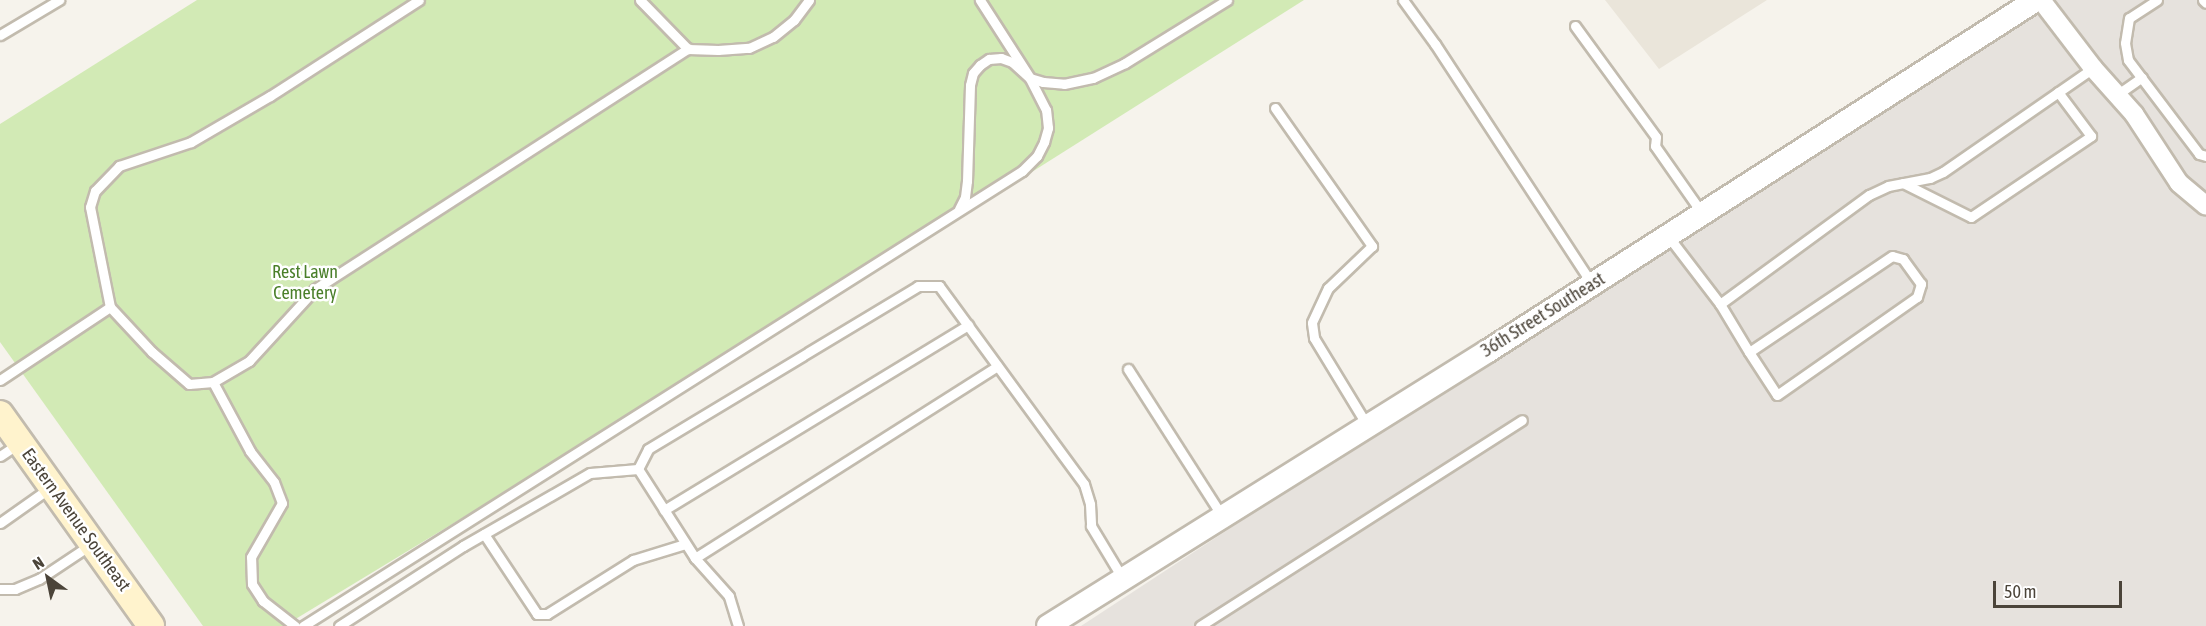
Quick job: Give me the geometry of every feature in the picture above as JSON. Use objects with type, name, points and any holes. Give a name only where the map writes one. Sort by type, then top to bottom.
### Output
[{"type":"main road","name":"Eastern Avenue Southeast","points":[[0,414],[10,449],[51,487],[151,626]]},
{"type":"street","name":"36th Street Southeast","points":[[1048,626],[1668,236],[2036,0]]},
{"type":"street","points":[[2042,0],[2093,68],[2118,94],[2179,183],[2206,206]]},
{"type":"lane","points":[[0,35],[59,0]]},
{"type":"lane","points":[[418,0],[270,96],[191,142],[119,166],[95,191],[90,207],[110,307],[152,352],[189,384],[213,382],[249,361],[315,289],[688,49],[749,48],[773,37],[794,20],[809,0]]},
{"type":"lane","points":[[640,0],[688,49]]},
{"type":"lane","points":[[303,626],[1022,171],[1037,156],[1048,128],[1046,110],[1030,78],[980,0]]},
{"type":"lane","points":[[958,211],[965,197],[967,181],[970,85],[973,73],[989,59],[1001,58],[1012,62],[1030,78],[1064,84],[1093,78],[1125,63],[1227,0]]},
{"type":"lane","points":[[1403,0],[1435,44],[1592,284]]},
{"type":"lane","points":[[2157,0],[2129,18],[2125,43],[2128,60],[2199,154],[2206,156]]},
{"type":"lane","points":[[2203,0],[2206,3]]},
{"type":"lane","points":[[1575,26],[1656,137],[1655,146],[1702,213]]},
{"type":"lane","points":[[1720,304],[1869,195],[1903,183],[1930,178],[1943,172],[2093,68]]},
{"type":"lane","points":[[2118,94],[2142,77]]},
{"type":"lane","points":[[1903,183],[1971,217],[2091,136],[2058,92]]},
{"type":"lane","points":[[1275,108],[1372,246],[1328,288],[1312,323],[1314,338],[1367,424]]},
{"type":"lane","points":[[1668,236],[1720,304],[1749,352],[1777,395],[1917,297],[1921,284],[1903,259],[1893,256],[1749,352]]},
{"type":"lane","points":[[638,469],[648,449],[918,286],[939,286],[1084,484],[1090,504],[1091,526],[1123,579]]},
{"type":"lane","points":[[0,380],[110,307]]},
{"type":"lane","points":[[664,510],[968,325]]},
{"type":"lane","points":[[694,558],[997,366]]},
{"type":"lane","points":[[1128,369],[1222,516]]},
{"type":"lane","points":[[213,382],[250,451],[274,482],[282,503],[251,557],[252,584],[263,601],[295,626]]},
{"type":"lane","points":[[1200,626],[1522,420]]},
{"type":"lane","points":[[638,469],[694,558],[729,596],[738,626]]},
{"type":"lane","points":[[339,626],[484,534],[590,473],[638,469]]},
{"type":"lane","points":[[0,523],[51,487]]},
{"type":"lane","points":[[484,534],[537,614],[547,614],[633,560],[685,544]]},
{"type":"lane","points":[[0,589],[15,589],[39,579],[92,543]]},
{"type":"shaded area","points":[[1605,0],[1767,0],[1659,69]]},
{"type":"shaded area","points":[[2036,0],[2206,0],[2206,626],[1081,626]]},
{"type":"green space","name":"Rest Lawn Cemetery","points":[[197,0],[1304,0],[1005,189],[284,626],[203,626],[0,342],[0,124]]}]
